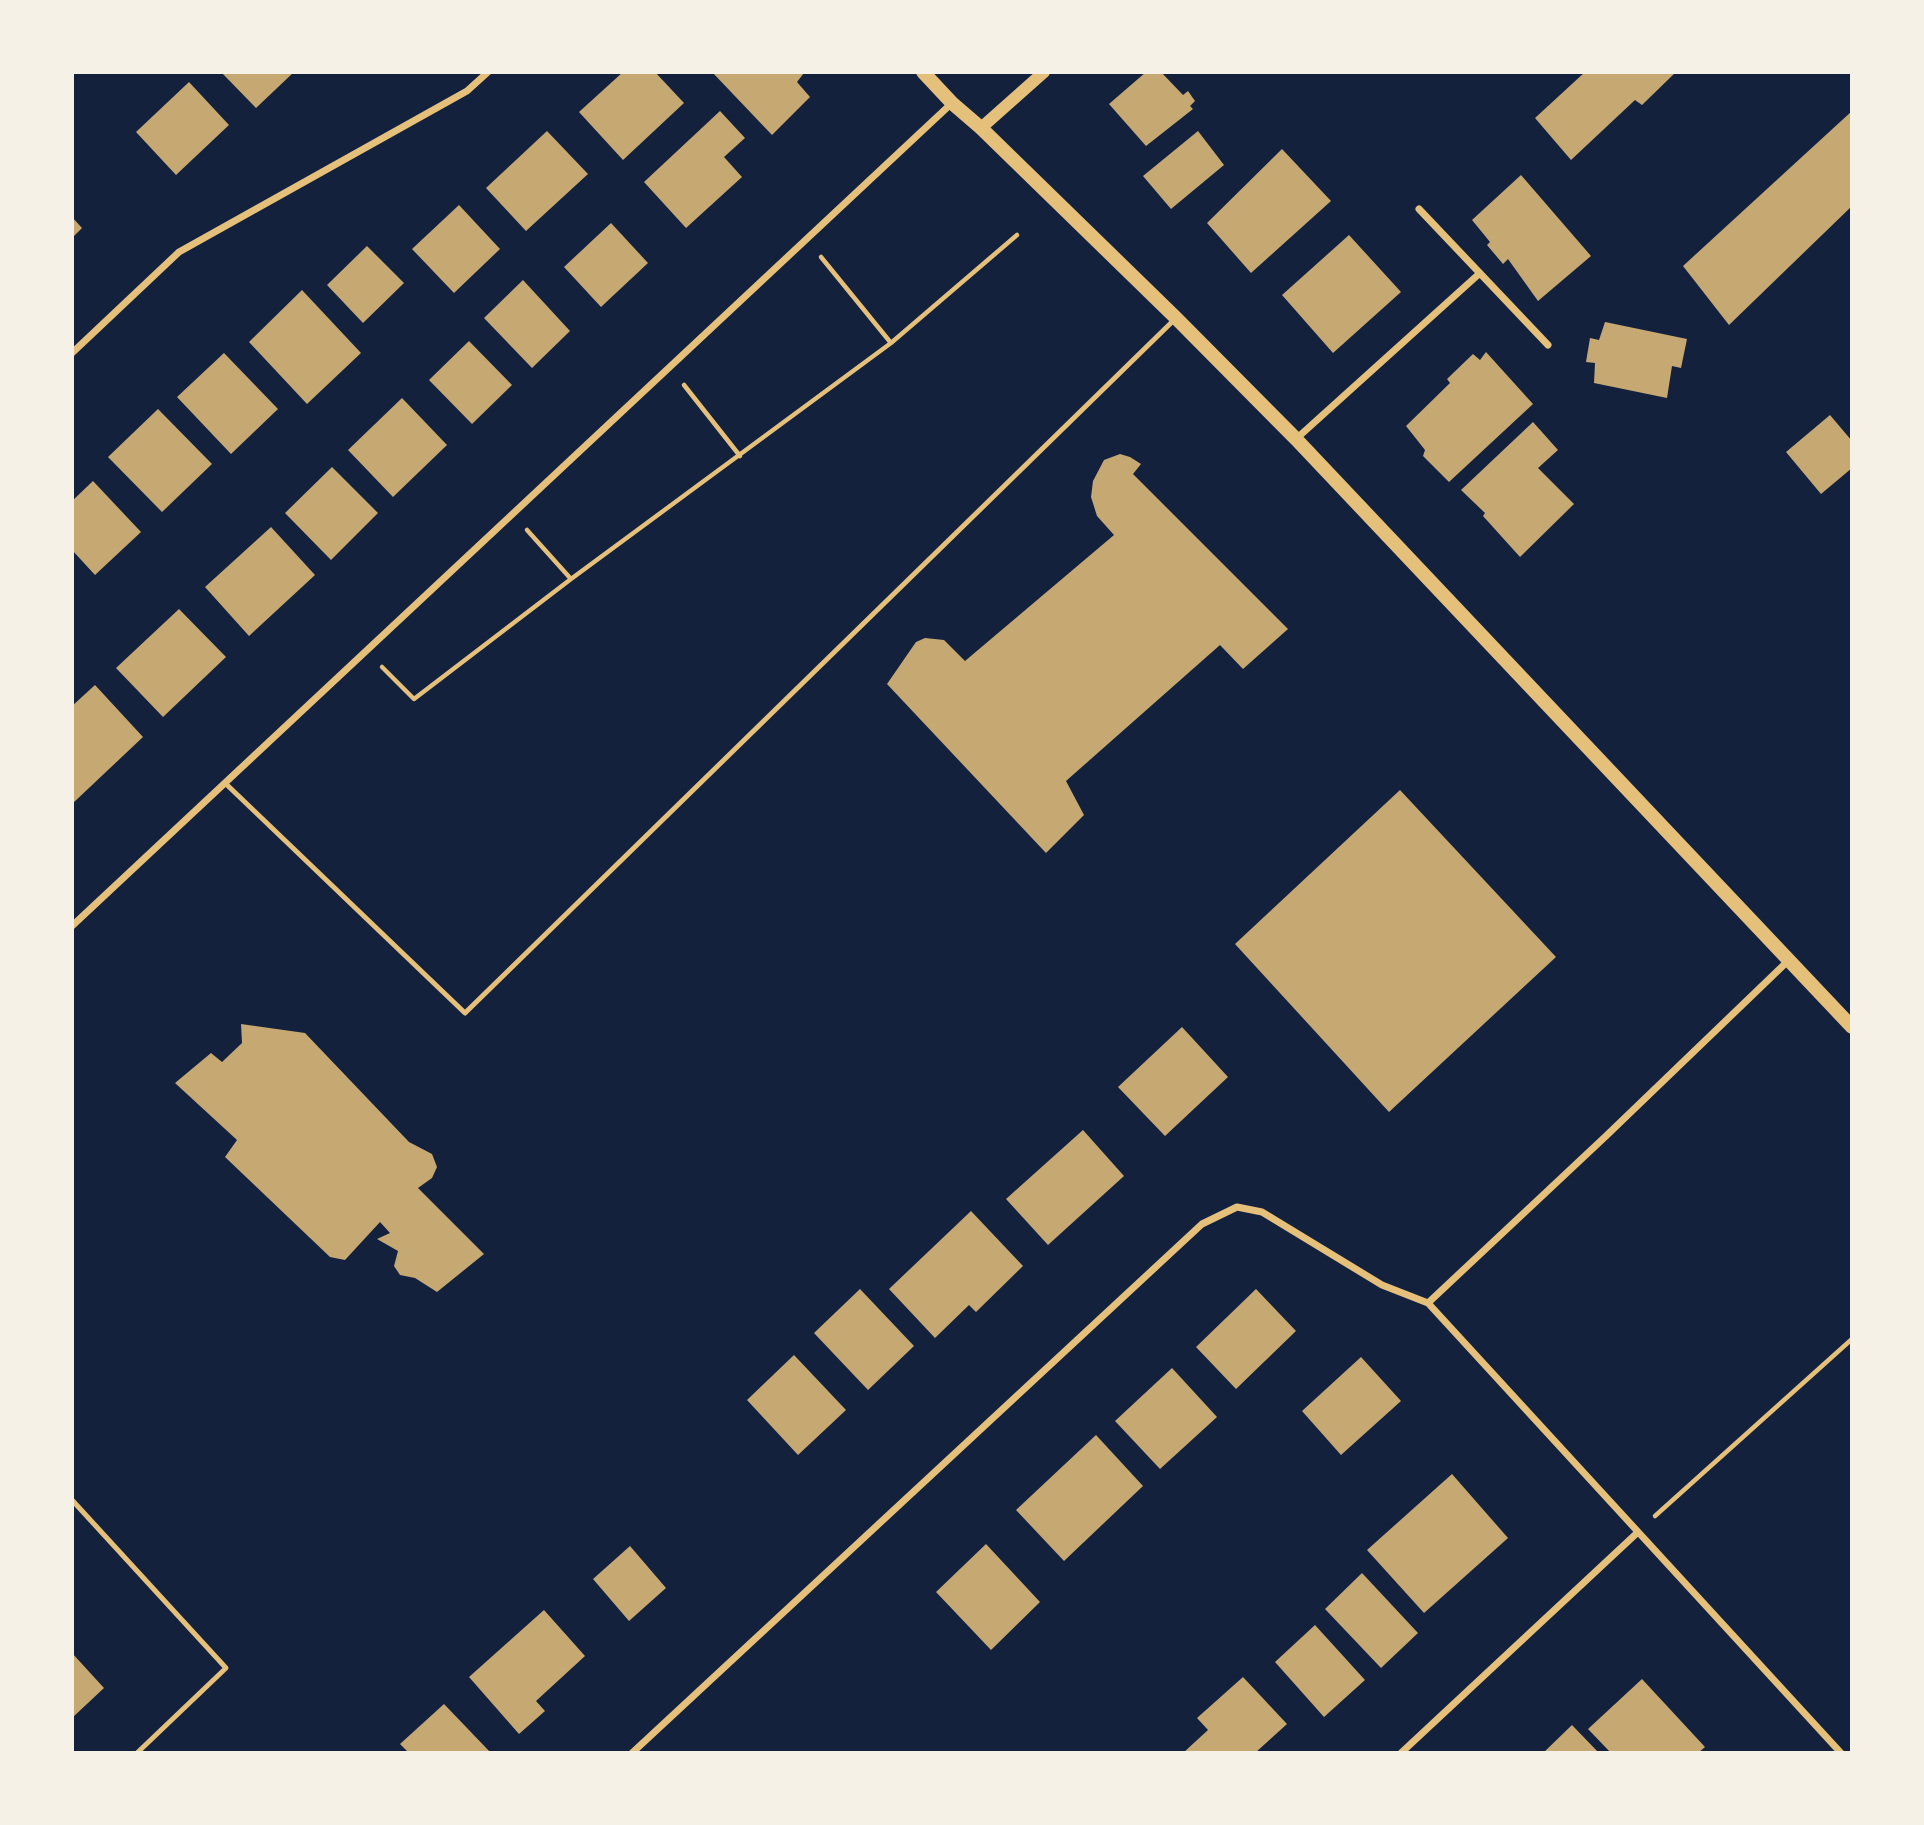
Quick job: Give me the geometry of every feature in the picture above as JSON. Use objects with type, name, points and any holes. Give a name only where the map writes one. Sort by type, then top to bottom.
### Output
[{"type":"main road","points":[[923,72],[1296,439],[1852,1027]]},
{"type":"street","points":[[72,353],[179,252],[467,91],[488,72]]},
{"type":"street","points":[[981,128],[1044,72]]},
{"type":"street","points":[[72,926],[952,103]]},
{"type":"street","points":[[1419,209],[1548,345]]},
{"type":"street","points":[[1296,439],[1480,273]]},
{"type":"street","points":[[1428,1303],[1790,959]]},
{"type":"street","points":[[632,1753],[1202,1224],[1237,1207],[1262,1212],[1381,1285],[1428,1303],[1841,1753]]},
{"type":"street","points":[[1401,1753],[1637,1533]]},
{"type":"lane","points":[[225,783],[465,1013],[1176,318]]},
{"type":"lane","points":[[72,1500],[226,1668],[137,1753]]},
{"type":"path","points":[[366,651],[414,699],[571,579],[891,343],[1017,235]]},
{"type":"path","points":[[807,239],[891,343]]},
{"type":"path","points":[[670,367],[740,456]]},
{"type":"path","points":[[513,514],[571,579]]},
{"type":"path","points":[[1637,1533],[1852,1339]]},
{"type":"building","points":[[221,72],[294,72],[256,108]]},
{"type":"building","points":[[623,72],[655,72],[684,103],[623,160],[579,112]]},
{"type":"building","points":[[712,72],[803,72],[797,82],[810,97],[772,135]]},
{"type":"building","points":[[1146,72],[1161,72],[1183,95],[1188,91],[1195,101],[1190,106],[1193,109],[1146,146],[1109,104]]},
{"type":"building","points":[[1585,72],[1676,72],[1642,105],[1635,100],[1571,160],[1535,118]]},
{"type":"building","points":[[189,82],[229,125],[176,175],[136,132]]},
{"type":"building","points":[[720,111],[745,138],[724,157],[742,177],[686,228],[644,182]]},
{"type":"building","points":[[1852,111],[1852,206],[1729,325],[1683,266]]},
{"type":"building","points":[[547,131],[588,174],[526,231],[486,188]]},
{"type":"building","points":[[1198,131],[1224,165],[1171,209],[1143,176]]},
{"type":"building","points":[[1282,149],[1331,201],[1251,273],[1207,223]]},
{"type":"building","points":[[1521,175],[1591,256],[1538,301],[1508,259],[1503,264],[1487,245],[1490,242],[1472,220]]},
{"type":"building","points":[[459,205],[500,249],[454,293],[412,249]]},
{"type":"building","points":[[72,217],[82,228],[72,238]]},
{"type":"building","points":[[611,223],[648,263],[601,307],[564,267]]},
{"type":"building","points":[[1349,235],[1401,292],[1333,353],[1282,295]]},
{"type":"building","points":[[367,246],[404,283],[363,323],[327,285]]},
{"type":"building","points":[[523,280],[570,331],[532,368],[484,318]]},
{"type":"building","points":[[302,290],[361,353],[307,404],[249,342]]},
{"type":"building","points":[[1605,322],[1687,339],[1681,368],[1672,366],[1667,398],[1594,383],[1595,363],[1586,362],[1590,338],[1599,340]]},
{"type":"building","points":[[469,341],[512,385],[472,424],[429,380]]},
{"type":"building","points":[[1486,352],[1533,404],[1449,482],[1423,456],[1425,450],[1406,426],[1450,383],[1447,379],[1473,354],[1480,360]]},
{"type":"building","points":[[224,353],[278,409],[231,454],[177,397]]},
{"type":"building","points":[[402,398],[447,445],[393,497],[348,450]]},
{"type":"building","points":[[158,409],[212,464],[162,512],[108,457]]},
{"type":"building","points":[[1830,415],[1852,441],[1852,468],[1821,494],[1786,452]]},
{"type":"building","points":[[1533,422],[1558,450],[1538,468],[1574,504],[1520,557],[1483,516],[1485,513],[1461,490]]},
{"type":"building","points":[[1120,454],[1141,464],[1133,474],[1288,629],[1243,669],[1220,645],[1066,781],[1084,815],[1046,853],[887,684],[916,642],[925,638],[944,640],[965,661],[1114,535],[1097,516],[1091,497],[1093,481],[1104,460]]},
{"type":"building","points":[[332,467],[378,513],[331,560],[285,513]]},
{"type":"building","points":[[93,481],[141,532],[95,575],[72,550],[72,501]]},
{"type":"building","points":[[271,527],[315,575],[249,636],[205,587]]},
{"type":"building","points":[[179,609],[226,657],[163,717],[116,668]]},
{"type":"building","points":[[95,685],[143,737],[72,804],[72,706]]},
{"type":"building","points":[[1400,790],[1556,957],[1389,1112],[1235,944]]},
{"type":"building","points":[[241,1024],[305,1033],[409,1142],[432,1154],[437,1167],[432,1178],[418,1188],[484,1254],[437,1292],[415,1278],[400,1275],[394,1266],[398,1251],[377,1239],[390,1233],[380,1222],[345,1260],[330,1257],[225,1157],[237,1140],[175,1083],[211,1053],[222,1062],[242,1043]]},
{"type":"building","points":[[1182,1027],[1228,1077],[1165,1136],[1118,1087]]},
{"type":"building","points":[[1083,1130],[1124,1176],[1048,1245],[1006,1199]]},
{"type":"building","points":[[971,1211],[1023,1266],[976,1312],[969,1305],[935,1338],[889,1289]]},
{"type":"building","points":[[860,1289],[914,1346],[868,1390],[814,1333]]},
{"type":"building","points":[[1256,1289],[1296,1331],[1236,1389],[1196,1347]]},
{"type":"building","points":[[794,1355],[846,1410],[798,1455],[747,1400]]},
{"type":"building","points":[[1361,1357],[1401,1401],[1341,1455],[1302,1411]]},
{"type":"building","points":[[1172,1368],[1217,1417],[1160,1469],[1115,1421]]},
{"type":"building","points":[[1096,1435],[1143,1486],[1064,1561],[1016,1510]]},
{"type":"building","points":[[1452,1474],[1508,1538],[1424,1613],[1367,1550]]},
{"type":"building","points":[[986,1544],[1040,1602],[991,1650],[936,1592]]},
{"type":"building","points":[[630,1546],[666,1588],[629,1621],[593,1579]]},
{"type":"building","points":[[1362,1573],[1418,1633],[1381,1668],[1325,1609]]},
{"type":"building","points":[[544,1610],[585,1656],[536,1701],[545,1711],[519,1734],[469,1677]]},
{"type":"building","points":[[1315,1625],[1365,1680],[1324,1717],[1275,1662]]},
{"type":"building","points":[[72,1653],[104,1688],[72,1718]]},
{"type":"building","points":[[1243,1677],[1287,1724],[1255,1753],[1183,1753],[1208,1730],[1197,1718]]},
{"type":"building","points":[[1642,1679],[1705,1747],[1698,1753],[1611,1753],[1588,1729]]},
{"type":"building","points":[[444,1704],[491,1753],[409,1753],[400,1744]]},
{"type":"building","points":[[1572,1725],[1599,1753],[1543,1753]]}]
